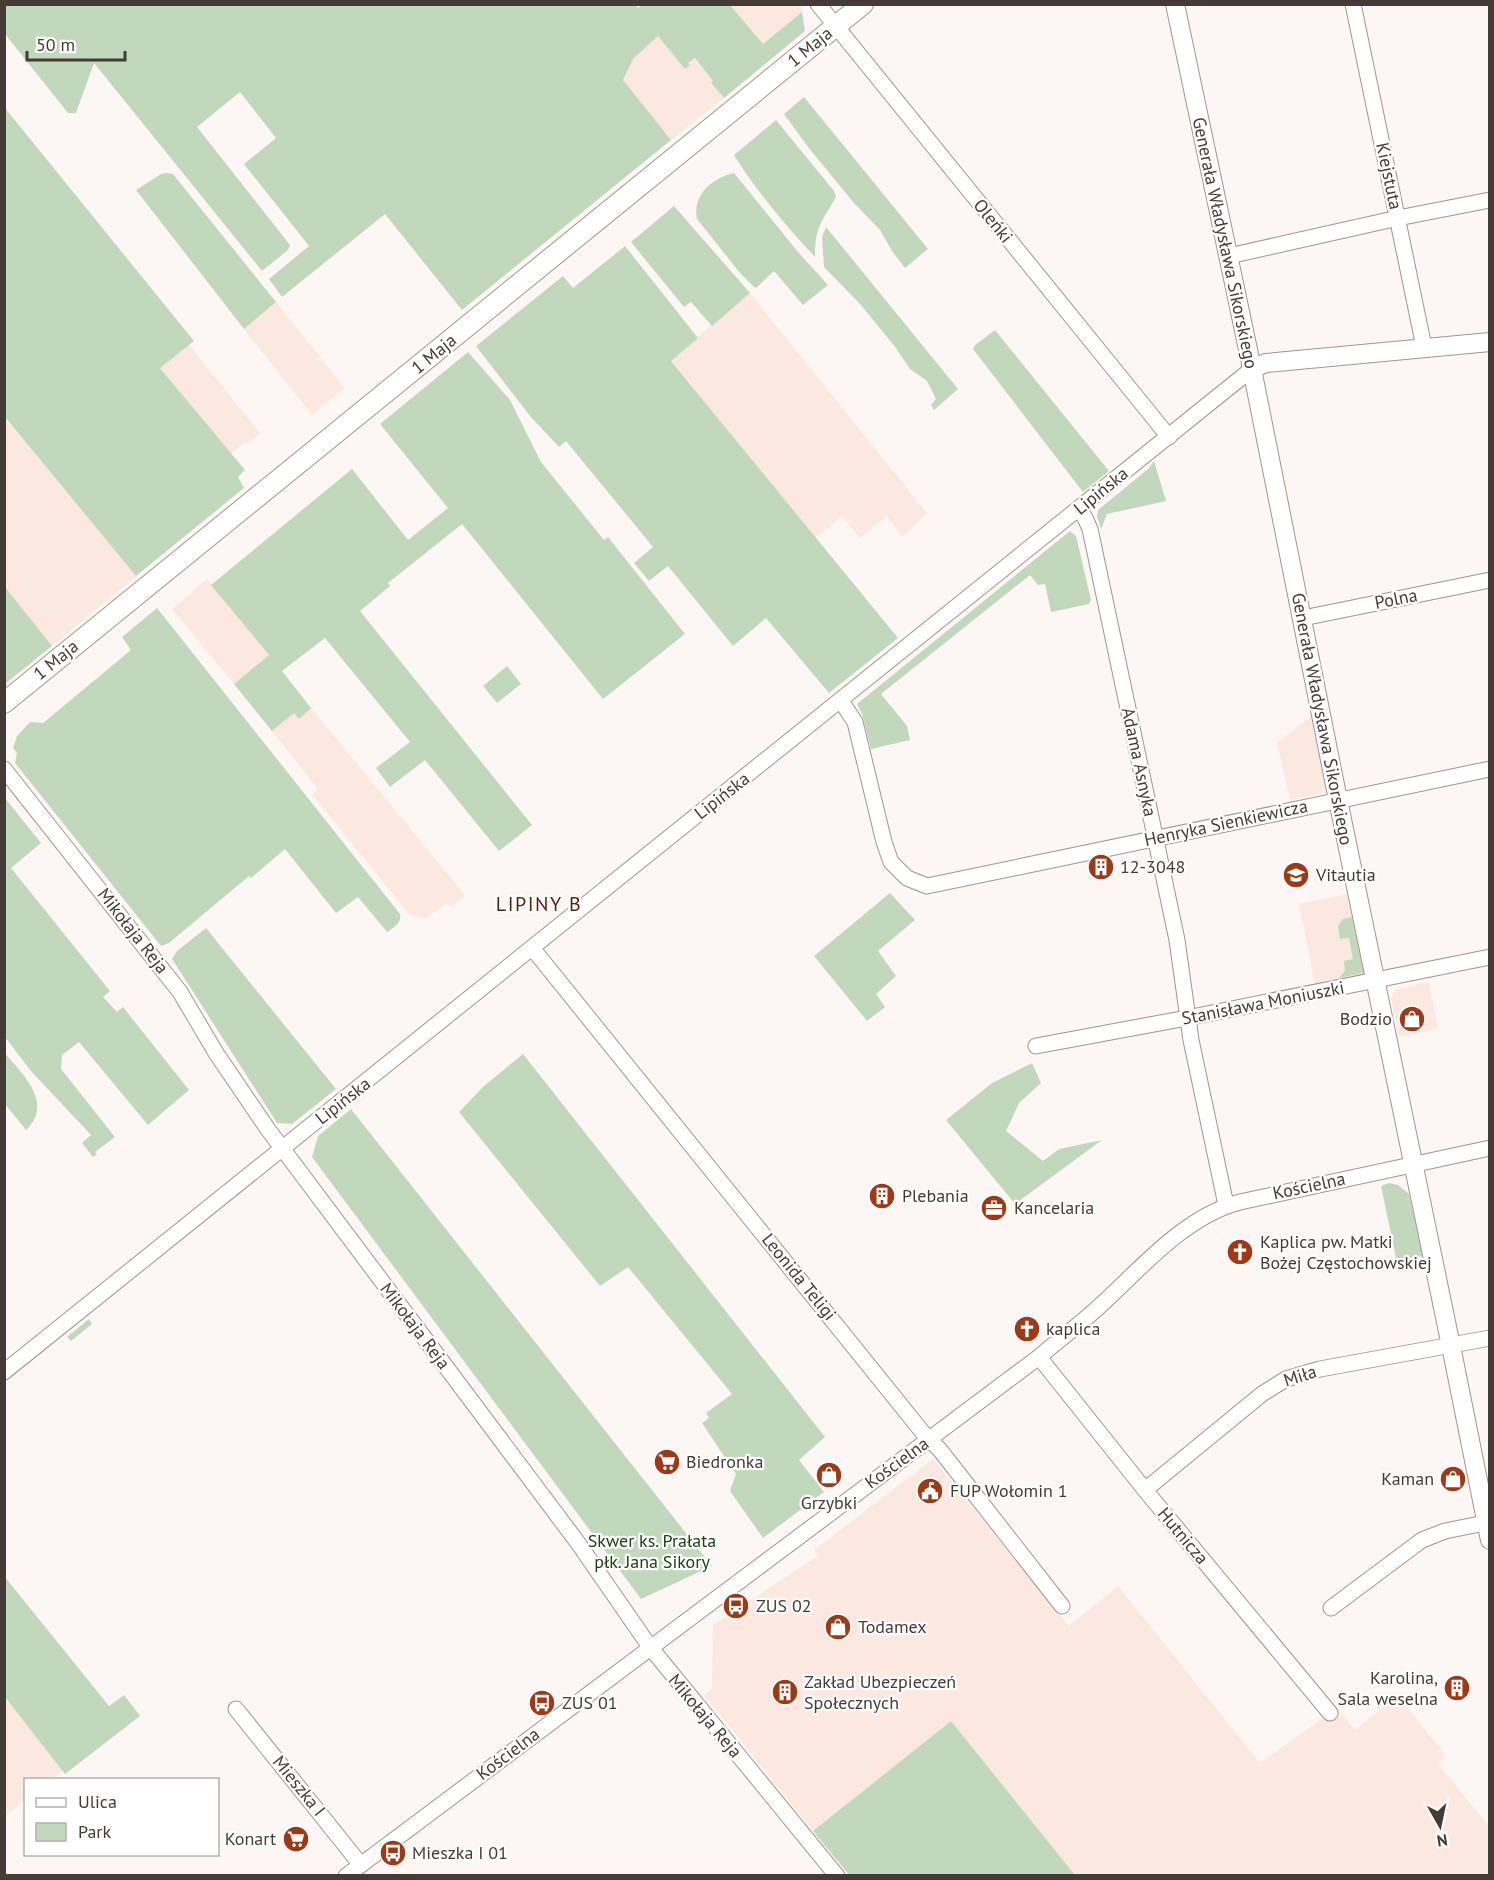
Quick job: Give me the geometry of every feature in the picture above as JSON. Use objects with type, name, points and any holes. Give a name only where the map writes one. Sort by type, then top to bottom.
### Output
[{"type":"main road","name":"1 Maja","points":[[4,703],[862,4]]},
{"type":"street","name":"Oleńki","points":[[818,4],[1169,437]]},
{"type":"street","name":"Generała Władysława Sikorskiego","points":[[1175,4],[1229,256],[1488,1528]]},
{"type":"street","name":"Kiejstuta","points":[[1353,4],[1424,347]]},
{"type":"street","points":[[1229,256],[1490,200]]},
{"type":"street","name":"Lipińska","points":[[4,1372],[1252,369],[1266,363],[1490,342]]},
{"type":"street","name":"Adama Asnyka","points":[[1078,509],[1090,529],[1177,940],[1187,1018],[1226,1205]]},
{"type":"street","name":"Polna","points":[[1302,618],[1490,580]]},
{"type":"street","name":"Henryka Sienkiewicza","points":[[841,700],[855,722],[887,852],[896,869],[915,883],[927,886],[936,886],[1155,837],[1490,769]]},
{"type":"street","name":"Mikołaja Reja","points":[[4,769],[174,984],[216,1053],[282,1149],[578,1543],[650,1647],[837,1875]]},
{"type":"street","name":"Leonida Teligi","points":[[533,949],[947,1459],[1062,1606]]},
{"type":"street","name":"Stanisława Moniuszki","points":[[1036,1046],[1490,957]]},
{"type":"street","name":"Kościelna","points":[[346,1875],[1039,1357],[1102,1304],[1160,1248],[1189,1228],[1226,1205],[1490,1148]]},
{"type":"street","name":"Miła","points":[[1145,1490],[1262,1394],[1286,1379],[1311,1371],[1490,1338]]},
{"type":"street","name":"Hutnicza","points":[[1039,1357],[1145,1490],[1330,1713]]},
{"type":"street","points":[[1331,1608],[1422,1540],[1445,1531],[1488,1528]]},
{"type":"street","name":"Mieszka I","points":[[236,1709],[361,1865]]},
{"type":"shaded area","points":[[730,5],[802,5],[802,12],[763,44]]},
{"type":"shaded area","points":[[658,36],[688,63],[694,58],[713,81],[711,84],[724,98],[671,140],[623,80],[633,59]]},
{"type":"shaded area","points":[[750,293],[927,513],[902,537],[887,516],[860,538],[842,516],[815,538],[671,360]]},
{"type":"shaded area","points":[[276,302],[345,388],[312,415],[244,329]]},
{"type":"shaded area","points":[[189,345],[260,433],[247,444],[244,442],[231,454],[160,367]]},
{"type":"shaded area","points":[[4,417],[136,576],[52,646],[5,587]]},
{"type":"shaded area","points":[[207,579],[269,656],[234,684],[172,609]]},
{"type":"shaded area","points":[[311,708],[465,895],[451,907],[447,903],[425,919],[409,914],[312,794],[318,789],[272,731],[294,713],[299,718]]},
{"type":"shaded area","points":[[1311,717],[1326,787],[1321,794],[1290,800],[1277,742]]},
{"type":"shaded area","points":[[1347,894],[1364,973],[1315,983],[1299,904]]},
{"type":"shaded area","points":[[1429,982],[1438,1029],[1399,1037],[1391,998],[1396,989]]},
{"type":"shaded area","points":[[933,1459],[1069,1626],[1118,1586],[1260,1763],[1337,1708],[1355,1730],[1398,1695],[1445,1755],[1439,1765],[1489,1826],[1489,1875],[1075,1875],[951,1721],[813,1831],[704,1695],[712,1689],[713,1625],[818,1556],[814,1550]]},
{"type":"shaded area","points":[[5,1697],[63,1771],[53,1778],[24,1778],[24,1801],[5,1816]]},
{"type":"green space","points":[[5,4],[635,4],[638,8],[643,4],[730,5],[763,44],[802,12],[805,31],[724,98],[695,58],[688,63],[690,65],[685,69],[658,36],[633,59],[623,80],[671,140],[462,310],[385,214],[282,297],[269,279],[309,246],[244,164],[276,138],[240,92],[197,127],[290,245],[288,250],[262,271],[94,63],[76,113],[68,113],[5,34]]},
{"type":"green space","points":[[804,97],[928,249],[905,268],[880,230],[854,203],[784,114]]},
{"type":"green space","points":[[5,108],[194,341],[160,368],[245,470],[238,477],[244,488],[136,576],[5,417]]},
{"type":"green space","points":[[776,120],[834,191],[836,197],[818,232],[815,257],[772,208],[734,155]]},
{"type":"green space","points":[[734,173],[828,285],[803,305],[774,271],[756,288],[753,286],[697,219],[698,202],[705,189],[718,179]]},
{"type":"green space","points":[[161,174],[173,174],[276,302],[244,329],[136,190]]},
{"type":"green space","points":[[674,206],[750,293],[712,326],[691,302],[684,307],[631,242]]},
{"type":"green space","points":[[826,227],[958,389],[934,410],[931,405],[936,399],[927,381],[910,369],[861,305],[824,267],[822,237]]},
{"type":"green space","points":[[625,246],[698,338],[671,361],[898,638],[829,693],[766,618],[733,646],[668,566],[649,581],[634,563],[653,547],[566,441],[559,447],[530,416],[476,346],[563,276],[573,288]]},
{"type":"green space","points":[[995,330],[1109,471],[1083,492],[973,349]]},
{"type":"green space","points":[[468,352],[510,400],[541,462],[604,540],[608,537],[685,634],[603,699],[462,524],[388,583],[390,586],[360,611],[532,825],[499,851],[425,760],[390,787],[376,768],[410,742],[325,638],[282,671],[311,708],[299,719],[294,713],[272,731],[234,684],[269,655],[211,585],[352,469],[408,540],[448,508],[380,424]]},
{"type":"green space","points":[[1154,461],[1166,501],[1107,514],[1101,529],[1097,516],[1098,510],[1148,469]]},
{"type":"green space","points":[[1070,531],[1076,536],[1091,600],[1089,604],[1051,612],[1045,584],[1038,585],[1030,575],[881,694],[907,726],[910,740],[871,749],[862,714],[857,704]]},
{"type":"green space","points":[[5,587],[52,646],[4,684]]},
{"type":"green space","points":[[157,608],[400,914],[399,922],[387,932],[358,897],[336,913],[285,849],[169,943],[161,946],[15,763],[17,753],[13,748],[17,736],[30,722],[43,723],[131,650],[122,637]]},
{"type":"green space","points":[[507,666],[521,684],[497,703],[483,686]]},
{"type":"green space","points":[[5,798],[41,843],[11,868],[110,991],[103,997],[117,1012],[123,1007],[189,1090],[148,1125],[79,1042],[62,1055],[61,1069],[115,1137],[95,1152],[97,1154],[93,1157],[82,1143],[91,1135],[31,1071],[5,1037]]},
{"type":"green space","points":[[890,893],[915,920],[878,951],[896,976],[876,994],[885,1007],[867,1021],[814,956]]},
{"type":"green space","points":[[1352,917],[1364,973],[1339,978],[1345,971],[1344,961],[1353,959],[1349,938],[1340,939],[1338,926],[1343,919]]},
{"type":"green space","points":[[206,928],[336,1089],[292,1124],[277,1123],[172,959],[177,951]]},
{"type":"green space","points":[[4,1052],[27,1079],[37,1099],[34,1120],[26,1130],[5,1104]]},
{"type":"green space","points":[[523,1054],[825,1437],[799,1460],[824,1492],[763,1538],[730,1491],[736,1474],[702,1423],[709,1418],[706,1413],[732,1394],[628,1267],[600,1286],[459,1112],[484,1086]]},
{"type":"green space","points":[[1032,1063],[1041,1083],[1019,1103],[1006,1131],[1043,1161],[1059,1149],[1102,1140],[1015,1204],[946,1120],[992,1083]]},
{"type":"green space","name":"Skwer ks. Prałata płk. Jana Sikory","points":[[351,1109],[712,1566],[641,1599],[312,1157],[318,1136]]},
{"type":"green space","points":[[1389,1183],[1398,1185],[1409,1194],[1423,1256],[1402,1260],[1396,1258],[1381,1186]]},
{"type":"green space","points":[[89,1319],[92,1324],[71,1341],[67,1337]]},
{"type":"green space","points":[[4,1576],[109,1706],[124,1695],[140,1716],[65,1774],[5,1697]]},
{"type":"green space","points":[[951,1721],[1075,1875],[849,1875],[813,1831]]},
{"type":"place","name":"12-3048","points":[[1101,867]]},
{"type":"place","name":"Vitautia","points":[[1296,875]]},
{"type":"place","name":"Bodzio","points":[[1412,1019]]},
{"type":"place","name":"Plebania","points":[[882,1196]]},
{"type":"place","name":"Kancelaria","points":[[994,1208]]},
{"type":"place","name":"Kaplica pw. Matki Bożej Częstochowskiej","points":[[1240,1252]]},
{"type":"place","name":"kaplica","points":[[1027,1329]]},
{"type":"place","name":"Biedronka","points":[[667,1462]]},
{"type":"place","name":"Grzybki","points":[[829,1475]]},
{"type":"place","name":"Kaman","points":[[1453,1479]]},
{"type":"place","name":"FUP Wołomin 1","points":[[930,1491]]},
{"type":"place","name":"ZUS 02","points":[[736,1606]]},
{"type":"place","name":"Todamex","points":[[838,1627]]},
{"type":"place","name":"Karolina, Sala weselna","points":[[1457,1688]]},
{"type":"place","name":"Zakład Ubezpieczeń Społecznych","points":[[785,1692]]},
{"type":"place","name":"ZUS 01","points":[[542,1703]]},
{"type":"place","name":"Konart","points":[[296,1839]]},
{"type":"place","name":"Mieszka I 01","points":[[393,1853]]},
{"type":"district","name":"LIPINY B","points":[[539,904]]}]
